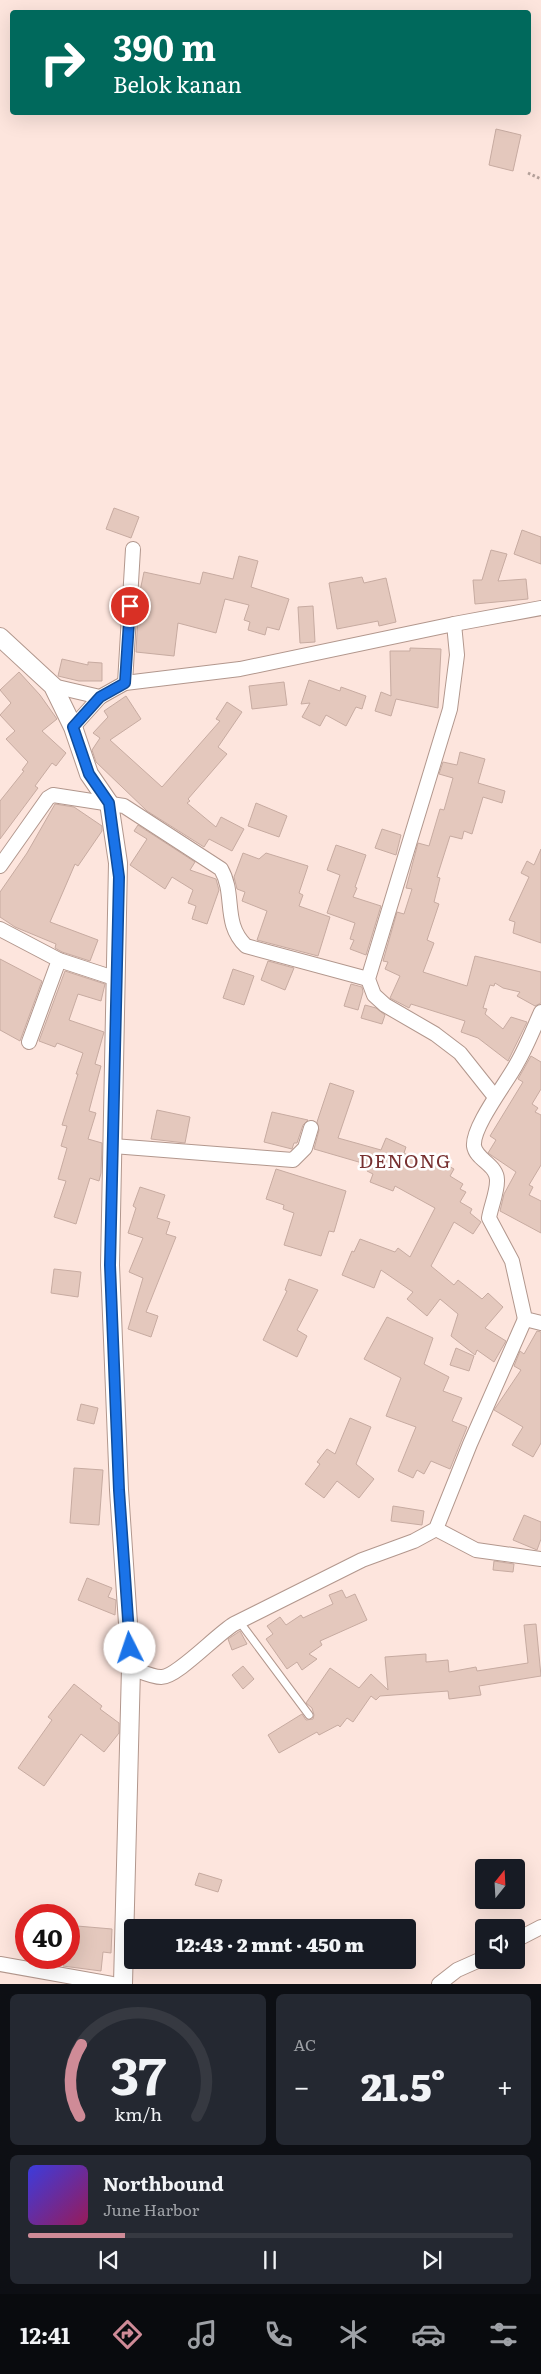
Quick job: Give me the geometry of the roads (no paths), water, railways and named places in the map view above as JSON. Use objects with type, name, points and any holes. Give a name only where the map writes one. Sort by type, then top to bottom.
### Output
[{"type":"street","points":[[125,683],[133,549]]},
{"type":"street","points":[[73,727],[100,697],[125,683],[240,669],[454,624],[541,608]]},
{"type":"street","points":[[454,624],[457,662],[450,709],[368,979],[374,995],[385,1005],[435,1034],[460,1053],[495,1097]]},
{"type":"street","points":[[0,637],[53,686],[73,727],[89,774],[109,803],[119,877],[110,1297],[119,1490],[131,1668],[123,1984]]},
{"type":"street","points":[[53,686],[100,697]]},
{"type":"street","points":[[0,866],[48,798],[53,795],[124,806],[221,869],[227,882],[234,930],[246,946],[368,979]]},
{"type":"street","points":[[0,929],[59,960],[117,979]]},
{"type":"street","points":[[30,1042],[59,960]]},
{"type":"street","points":[[131,1668],[161,1677],[168,1676],[180,1669],[219,1632],[239,1621],[362,1560],[414,1542],[436,1529],[470,1444],[525,1319],[512,1261],[488,1218],[497,1180],[496,1174],[476,1152],[474,1146],[479,1130],[495,1097],[516,1066],[541,1012]]},
{"type":"street","points":[[113,1146],[293,1160],[305,1148],[311,1128]]},
{"type":"street","points":[[525,1319],[541,1322]]},
{"type":"street","points":[[436,1529],[476,1550],[541,1559]]},
{"type":"street","points":[[525,1935],[541,1927]]},
{"type":"street","points":[[439,1984],[458,1970],[475,1962]]},
{"type":"street","points":[[0,1964],[112,1984]]},
{"type":"lane","points":[[239,1621],[309,1716]]},
{"type":"district","name":"DENONG","points":[[405,1160]]}]
